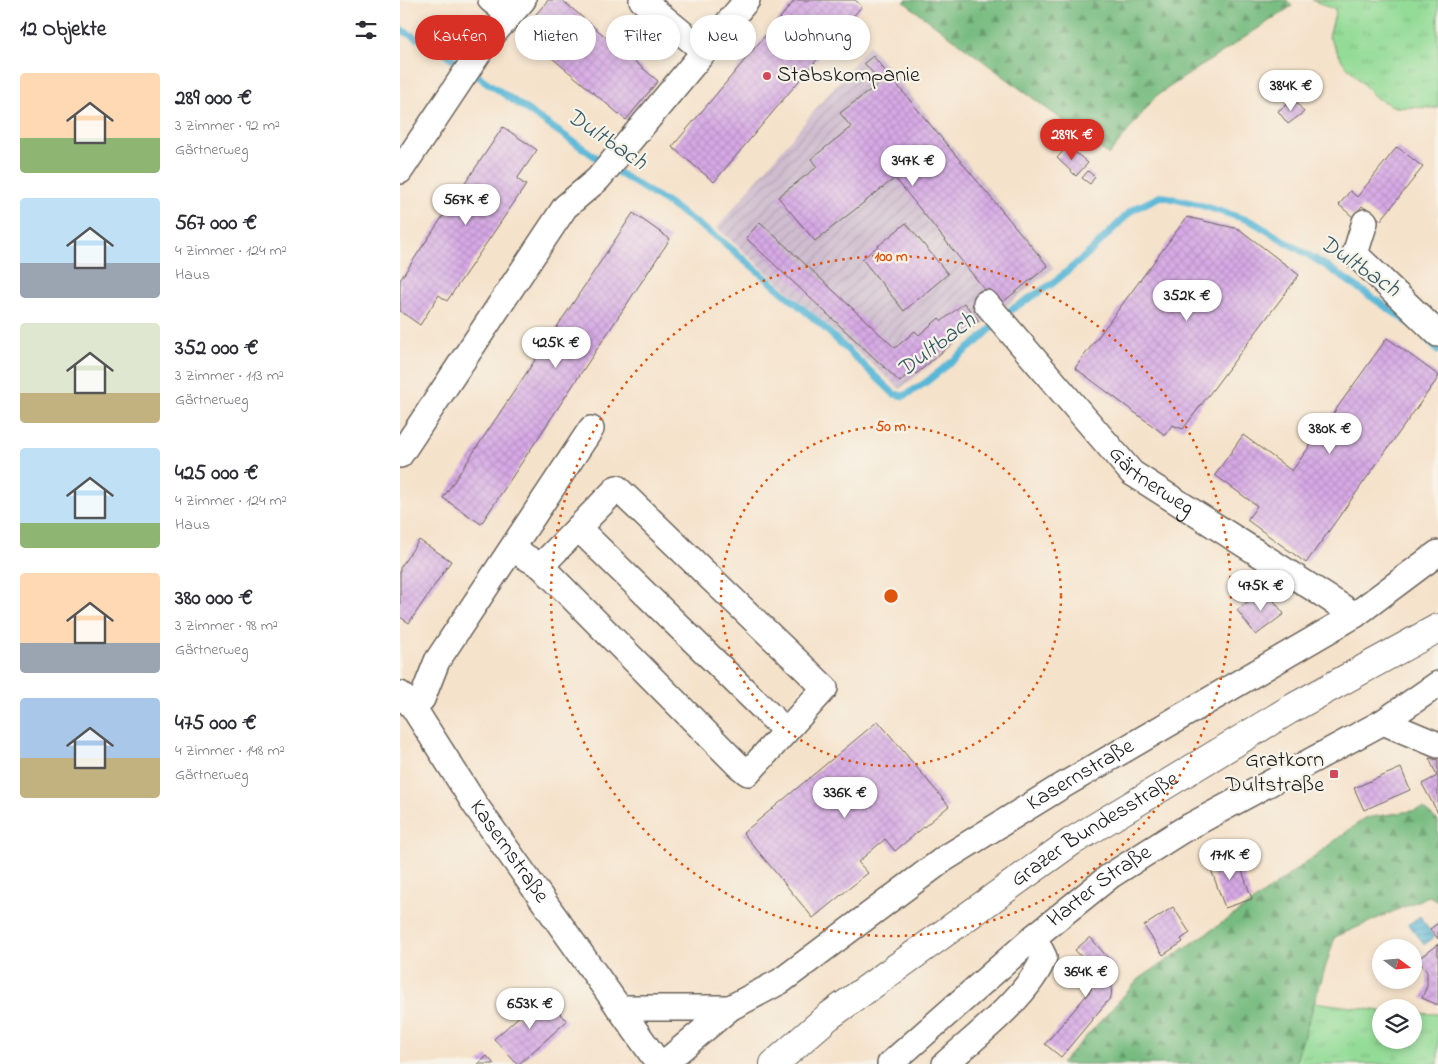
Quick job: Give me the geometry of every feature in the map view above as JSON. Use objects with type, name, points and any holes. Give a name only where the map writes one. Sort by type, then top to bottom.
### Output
[{"type":"main road","name":"Grazer Bundesstraße","points":[[774,1064],[829,1016],[1071,842],[1289,710],[1438,628]]},
{"type":"street","points":[[642,0],[690,39]]},
{"type":"street","points":[[734,15],[747,0]]},
{"type":"street","points":[[400,171],[486,42],[507,5]]},
{"type":"street","points":[[400,455],[564,207],[598,179],[696,60]]},
{"type":"street","points":[[1365,222],[1355,254],[1438,334]]},
{"type":"street","name":"Gärtnerweg","points":[[994,312],[1132,473],[1355,615]]},
{"type":"street","points":[[406,701],[422,699],[437,661],[591,429]]},
{"type":"street","points":[[512,548],[542,566],[748,772],[825,688],[617,488],[542,566]]},
{"type":"street","points":[[578,528],[786,731]]},
{"type":"street","name":"Kasernstraße","points":[[663,1064],[730,1008],[781,981],[944,859],[1066,784],[1355,615],[1438,553]]},
{"type":"street","name":"Harter Straße","points":[[890,1064],[1034,937],[1110,876],[1180,830],[1383,722],[1438,684]]},
{"type":"street","name":"Kasernstraße","points":[[406,701],[476,806],[659,1064]]},
{"type":"street","points":[[1383,722],[1438,745]]},
{"type":"street","points":[[945,1064],[1022,993],[1041,966],[1044,957],[1034,937]]},
{"type":"street","name":"Kasernstraße","points":[[619,1008],[730,1008]]},
{"type":"shaded area","points":[[870,46],[1054,268],[900,389],[717,228],[857,60],[870,60]]},
{"type":"green space","points":[[906,0],[1287,0],[1292,6],[1156,96],[1109,155],[904,2]]},
{"type":"green space","points":[[1312,0],[1438,0],[1438,108],[1395,107],[1376,98],[1343,62],[1329,37],[1336,10]]},
{"type":"green space","points":[[1424,809],[1438,821],[1438,901],[1429,896],[1335,937],[1295,1064],[1061,1064],[1139,979],[1253,902],[1365,818]]},
{"type":"green space","points":[[1314,1002],[1372,1010],[1372,1049],[1422,1049],[1422,1013],[1438,1014],[1438,1064],[1295,1064]]},
{"type":"water","points":[[1420,916],[1434,937],[1424,945],[1422,939],[1420,939],[1409,924]]},
{"type":"building","points":[[548,0],[562,0],[580,15],[535,15]]},
{"type":"building","name":"Stabskompanie","points":[[795,0],[855,0],[862,6],[854,15],[782,15]]},
{"type":"building","points":[[596,29],[606,37],[606,60],[633,60],[658,81],[626,120],[554,60],[596,60]]},
{"type":"building","name":"Stabskompanie","points":[[766,35],[766,60],[817,60],[714,182],[672,147],[745,60],[756,60],[756,47]]},
{"type":"building","points":[[873,56],[1048,266],[998,306],[895,178],[815,241],[778,197],[817,167],[811,159],[851,127],[840,113],[881,82],[864,63]]},
{"type":"building","points":[[1294,99],[1304,112],[1288,124],[1278,111]]},
{"type":"building","points":[[503,127],[537,150],[517,179],[526,185],[447,301],[439,295],[420,325],[400,311],[400,280]]},
{"type":"building","points":[[1068,146],[1088,163],[1076,176],[1057,158]]},
{"type":"building","points":[[1397,147],[1423,167],[1381,220],[1362,206],[1353,217],[1339,205],[1350,191],[1357,197]]},
{"type":"building","points":[[1088,171],[1095,177],[1090,184],[1082,178]]},
{"type":"building","points":[[633,213],[670,239],[481,524],[443,498]]},
{"type":"building","points":[[1187,217],[1239,229],[1299,275],[1183,429],[1172,425],[1165,435],[1075,368]]},
{"type":"building","points":[[760,222],[895,348],[915,331],[919,335],[939,318],[942,321],[964,303],[979,321],[916,374],[912,369],[900,382],[746,238]]},
{"type":"building","points":[[906,223],[948,274],[904,311],[862,259]]},
{"type":"building","points":[[1387,338],[1438,375],[1438,378],[1306,563],[1247,520],[1257,506],[1215,475],[1243,435],[1292,471]]},
{"type":"building","points":[[419,540],[451,561],[409,623],[400,617],[400,568]]},
{"type":"building","points":[[1265,589],[1284,614],[1256,635],[1237,610]]},
{"type":"building","points":[[878,721],[949,806],[895,851],[885,839],[858,862],[868,873],[813,918],[743,833]]},
{"type":"building","points":[[1429,758],[1438,760],[1438,813],[1422,784],[1437,776]]},
{"type":"building","points":[[1401,768],[1410,790],[1364,810],[1354,788]]},
{"type":"building","points":[[1231,852],[1236,867],[1240,865],[1252,899],[1225,908],[1208,861]]},
{"type":"building","points":[[1173,907],[1190,933],[1181,939],[1183,942],[1163,955],[1144,926]]},
{"type":"building","points":[[1438,923],[1438,939],[1430,929]]},
{"type":"building","points":[[1090,937],[1114,965],[1111,997],[1061,1057],[1045,1044],[1091,990],[1094,970],[1075,950]]},
{"type":"building","points":[[1438,944],[1438,1005],[1422,998],[1427,986],[1427,972],[1422,965],[1422,956]]},
{"type":"building","points":[[543,995],[567,1021],[517,1064],[494,1039]]},
{"type":"building","points":[[487,1056],[494,1064],[478,1064]]},
{"type":"waterway","name":"Dultbach","points":[[400,29],[444,53],[722,241],[816,320],[894,394],[904,396],[925,383],[978,341],[1009,311],[1052,284],[1090,252],[1132,210],[1161,196],[1200,205],[1251,221],[1325,265],[1415,327]]},
{"type":"waterway","name":"Dultbach","points":[[1426,338],[1438,351]]},
{"type":"place","name":"Stabskompanie","points":[[767,76]]},
{"type":"place","name":"Gratkorn Dultstraße","points":[[1334,774]]}]
